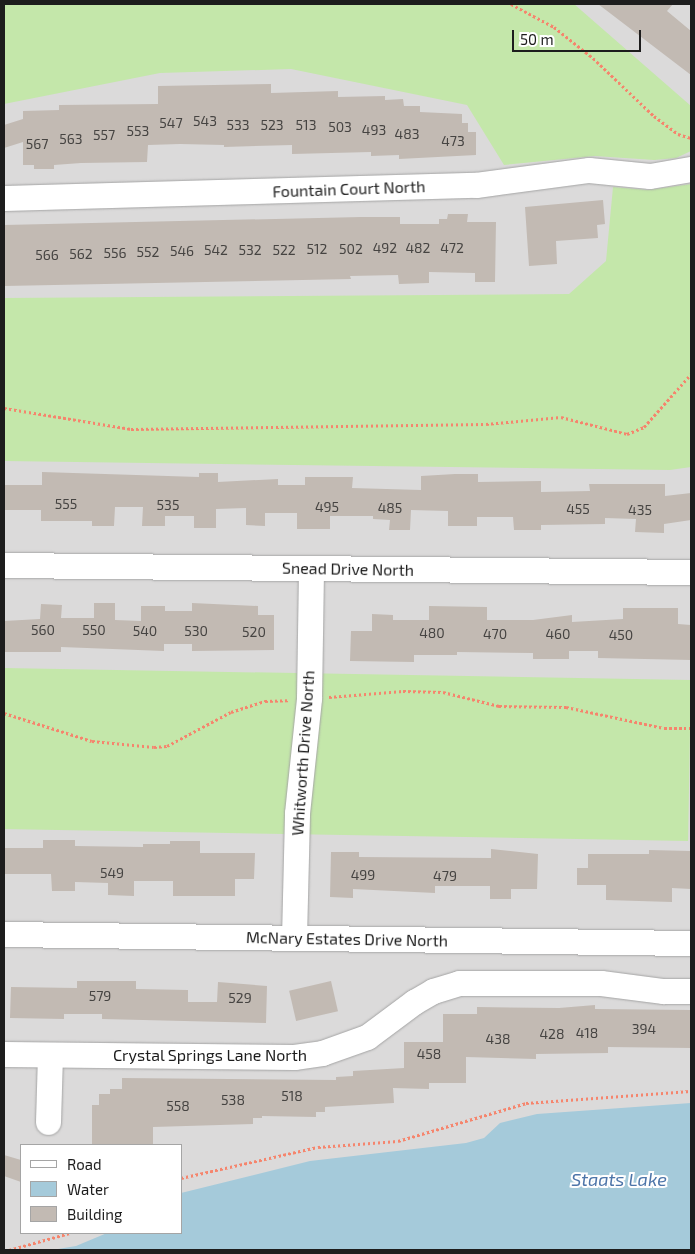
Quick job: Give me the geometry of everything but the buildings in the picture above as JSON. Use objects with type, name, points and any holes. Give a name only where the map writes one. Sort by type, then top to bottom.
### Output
[{"type":"street","name":"Fountain Court North","points":[[4,198],[476,185],[589,170],[650,176],[691,170]]},
{"type":"street","name":"Snead Drive North","points":[[4,565],[691,572]]},
{"type":"street","name":"Whitworth Drive North","points":[[294,938],[297,813],[309,698],[311,569]]},
{"type":"street","name":"McNary Estates Drive North","points":[[4,934],[691,943]]},
{"type":"street","name":"Crystal Springs Lane North","points":[[638,986],[664,976],[691,978]]},
{"type":"street","name":"Crystal Springs Lane North","points":[[4,1054],[294,1057],[322,1053],[367,1037],[414,1002],[459,983],[496,980],[638,986],[662,991],[691,991]]},
{"type":"street","points":[[48,1122],[50,1054]]},
{"type":"path","points":[[511,4],[554,27],[593,58],[654,116],[678,134],[691,138]]},
{"type":"path","points":[[4,408],[94,425],[140,430],[486,424],[561,417],[627,434],[644,427],[691,374]]},
{"type":"path","points":[[4,713],[43,723],[92,742],[154,748],[166,746],[231,712],[265,702],[403,691],[443,692],[499,706],[536,704],[566,707],[664,728],[691,728]]},
{"type":"path","points":[[182,1178],[318,1147],[398,1141],[526,1103],[691,1091]]},
{"type":"path","points":[[9,1250],[66,1234]]},
{"type":"shaded area","points":[[4,4],[691,4],[691,1250],[4,1250]]},
{"type":"green space","points":[[4,4],[574,4],[691,106],[691,151],[676,158],[654,160],[595,156],[504,165],[467,105],[291,69],[160,73],[4,104]]},
{"type":"green space","points":[[691,184],[691,467],[670,470],[4,461],[4,298],[569,294],[606,261],[613,187],[648,190]]},
{"type":"green space","points":[[4,668],[691,680],[688,841],[4,829]]},
{"type":"water","name":"Staats Lake","points":[[691,1103],[691,1250],[52,1250],[76,1246],[105,1234],[182,1234],[182,1193],[310,1161],[466,1143],[484,1138],[500,1123],[537,1114]]}]
